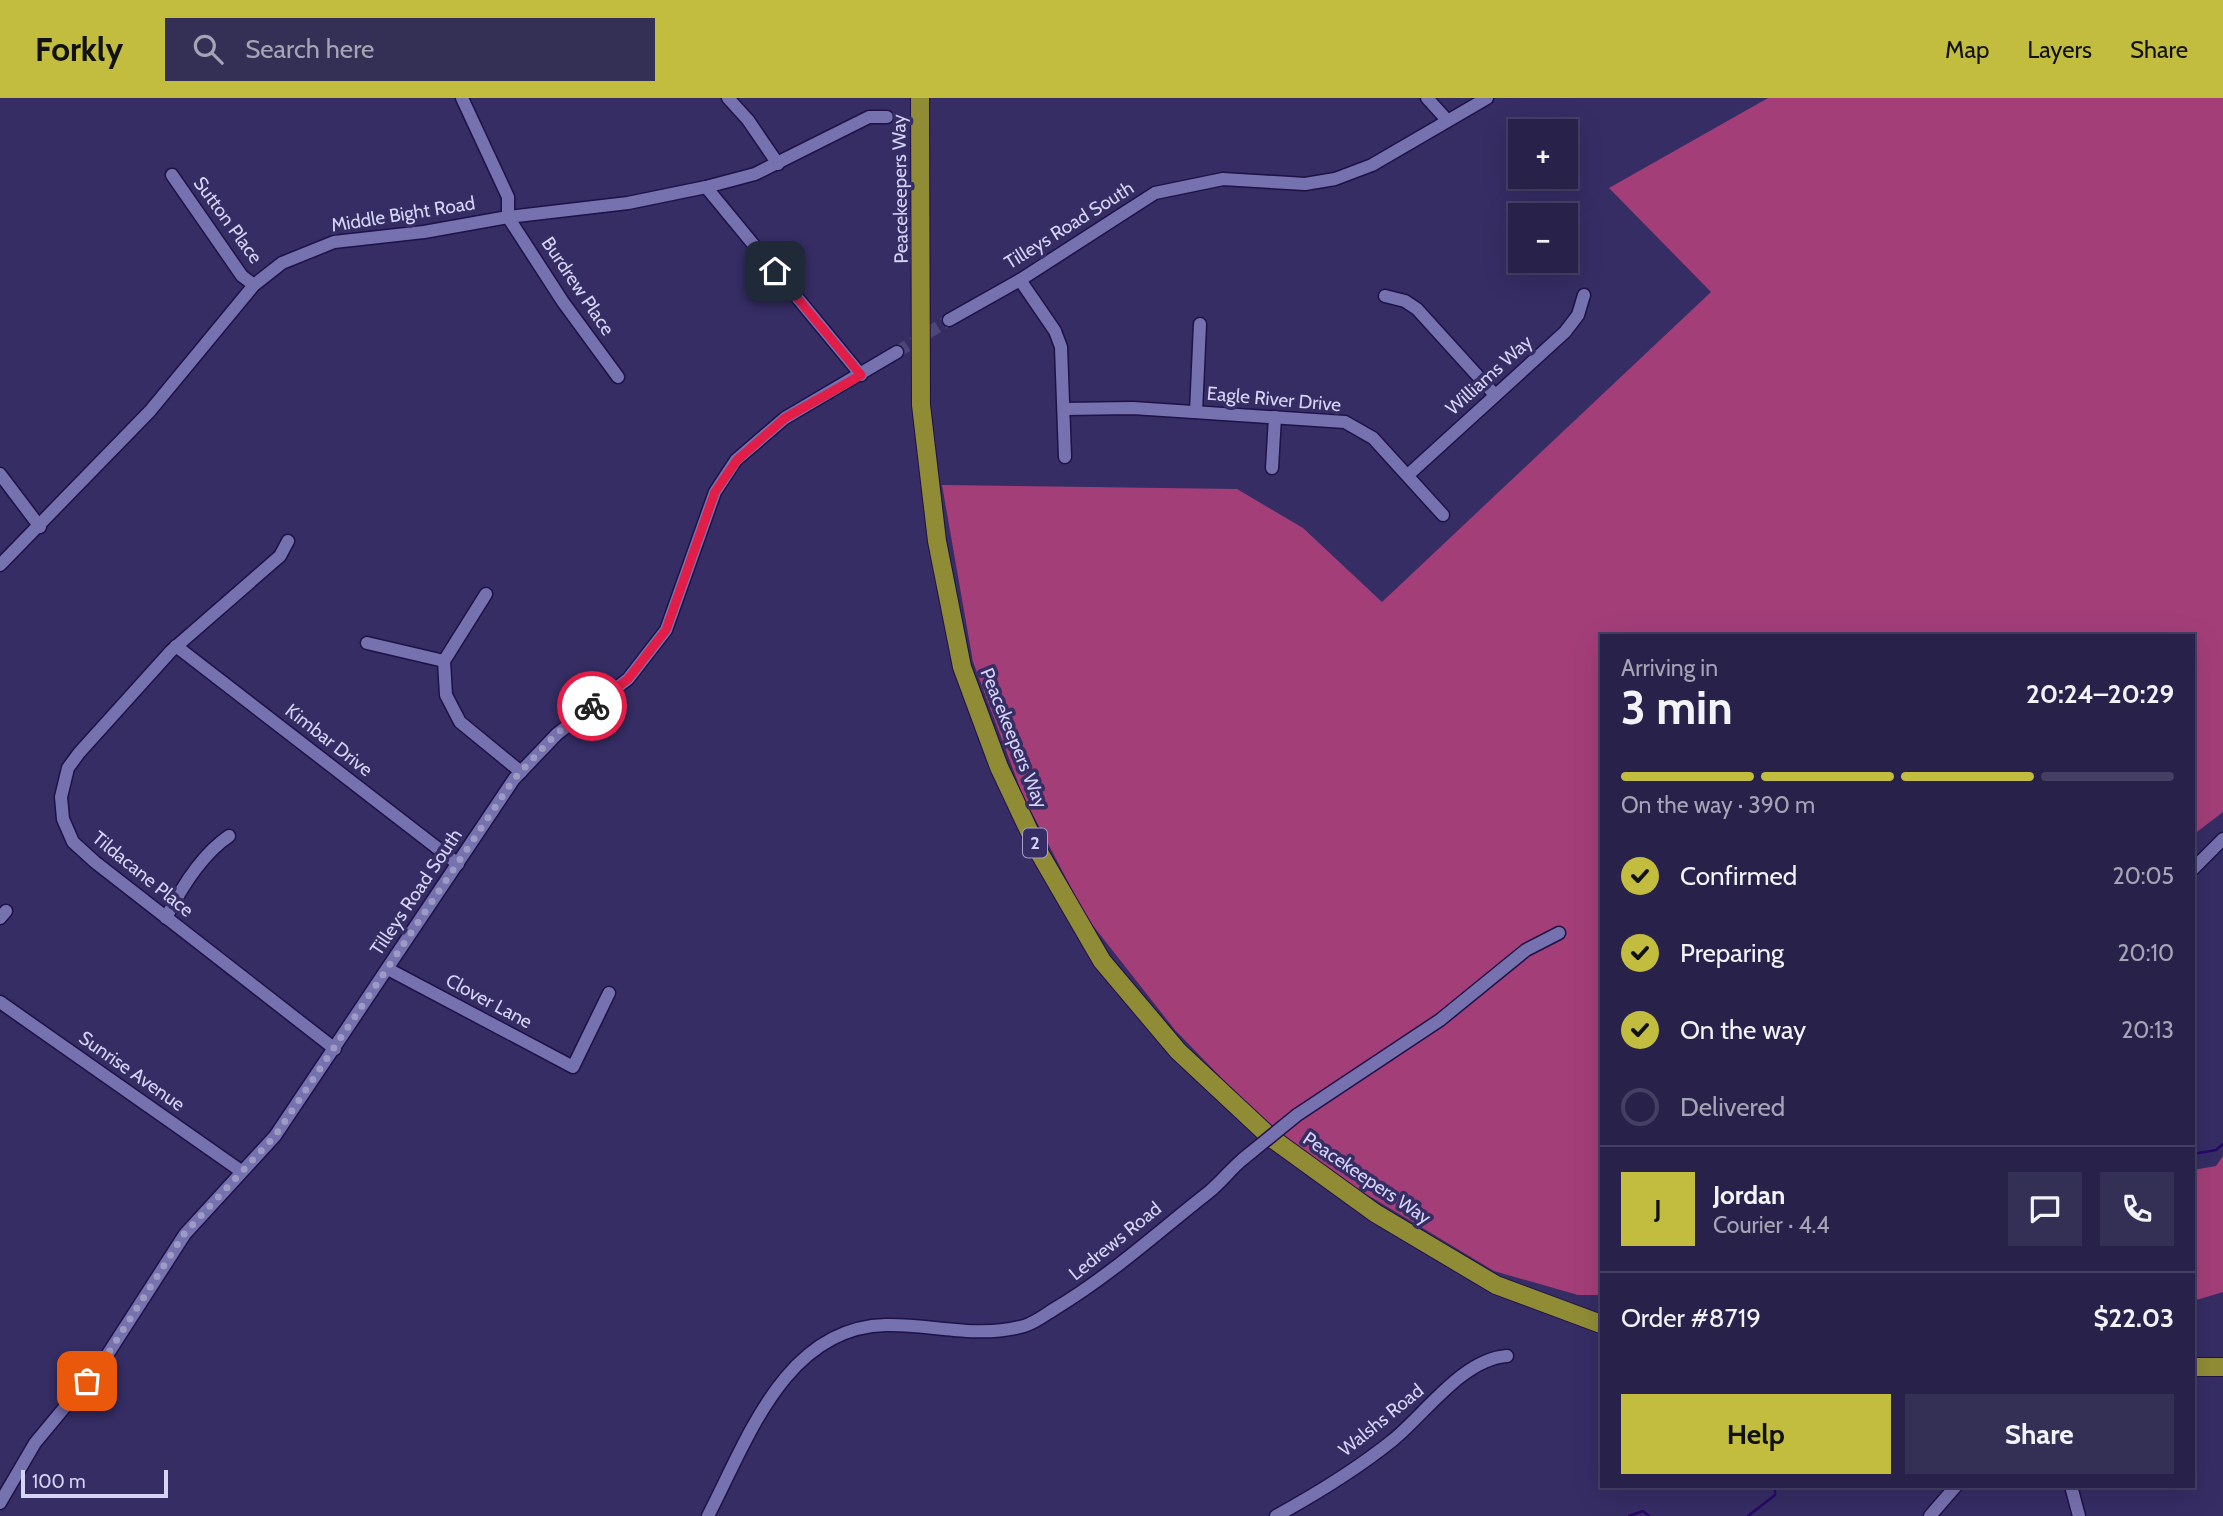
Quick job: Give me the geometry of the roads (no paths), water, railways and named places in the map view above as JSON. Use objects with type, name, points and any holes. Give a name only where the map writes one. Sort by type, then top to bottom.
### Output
[{"type":"highway","name":"Peacekeepers Way","points":[[920,98],[921,405],[937,541],[962,667],[999,767],[1040,854],[1102,961],[1178,1051],[1269,1137],[1375,1213],[1496,1285],[1600,1324]]},
{"type":"highway","points":[[2195,1367],[2223,1367]]},
{"type":"street","points":[[462,98],[508,197],[508,217]]},
{"type":"street","points":[[728,98],[748,120],[778,164]]},
{"type":"street","points":[[1427,98],[1447,120]]},
{"type":"street","name":"Tilleys Road South","points":[[949,320],[1020,279],[1155,193],[1223,179],[1305,184],[1335,179],[1372,165],[1487,98]]},
{"type":"street","name":"Middle Bight Road","points":[[0,565],[40,527],[150,411],[254,285],[282,262],[334,242],[628,203],[706,187],[755,174],[869,117],[887,117]]},
{"type":"street","name":"Sutton Place","points":[[172,175],[242,276],[254,285]]},
{"type":"street","points":[[706,187],[861,375]]},
{"type":"street","name":"Burdrew Place","points":[[508,217],[563,302],[618,377]]},
{"type":"street","points":[[1020,279],[1059,339],[1063,363],[1065,457]]},
{"type":"street","name":"Williams Way","points":[[1408,475],[1570,326],[1578,315],[1584,295]]},
{"type":"street","points":[[1385,296],[1405,301],[1417,309],[1495,395]]},
{"type":"street","points":[[1196,412],[1200,324]]},
{"type":"street","name":"Tilleys Road South","points":[[0,1503],[35,1443],[104,1360],[184,1234],[275,1136],[521,772],[556,734],[628,679],[666,630],[715,492],[737,460],[785,418],[897,352]]},
{"type":"street","name":"Eagle River Drive","points":[[1064,409],[1133,408],[1333,420],[1356,427],[1373,438],[1443,515]]},
{"type":"street","points":[[1272,468],[1275,416]]},
{"type":"street","points":[[0,474],[40,527]]},
{"type":"street","name":"Tildacane Place","points":[[288,541],[280,556],[176,646],[79,753],[65,776],[61,797],[63,819],[74,842],[95,862],[335,1049]]},
{"type":"street","points":[[486,594],[444,661],[446,695],[460,722],[521,772]]},
{"type":"street","points":[[367,642],[444,661]]},
{"type":"street","name":"Kimbar Drive","points":[[176,646],[458,864]]},
{"type":"street","points":[[166,918],[177,896],[215,845],[229,836]]},
{"type":"street","points":[[2195,867],[2223,839]]},
{"type":"street","name":"Ledrews Road","points":[[708,1516],[774,1390],[803,1357],[829,1339],[861,1327],[887,1325],[983,1333],[1026,1326],[1087,1289],[1211,1190],[1243,1159],[1297,1115],[1440,1020],[1526,950],[1559,933]]},
{"type":"street","name":"Clover Lane","points":[[388,969],[573,1067],[609,993]]},
{"type":"street","name":"Sunrise Avenue","points":[[0,1002],[241,1171]]},
{"type":"street","name":"Walshs Road","points":[[1276,1516],[1312,1496],[1393,1440],[1472,1368],[1494,1357],[1507,1356]]},
{"type":"street","points":[[1930,1516],[1954,1488]]},
{"type":"street","points":[[2072,1488],[2079,1516]]},
{"type":"waterway","points":[[2195,1154],[2216,1150],[2223,1144]]},
{"type":"waterway","points":[[1748,1516],[1775,1495],[1775,1488]]},
{"type":"waterway","points":[[1629,1516],[1643,1511],[1649,1516]]},
{"type":"tunnel","points":[[897,352],[949,320]]}]
